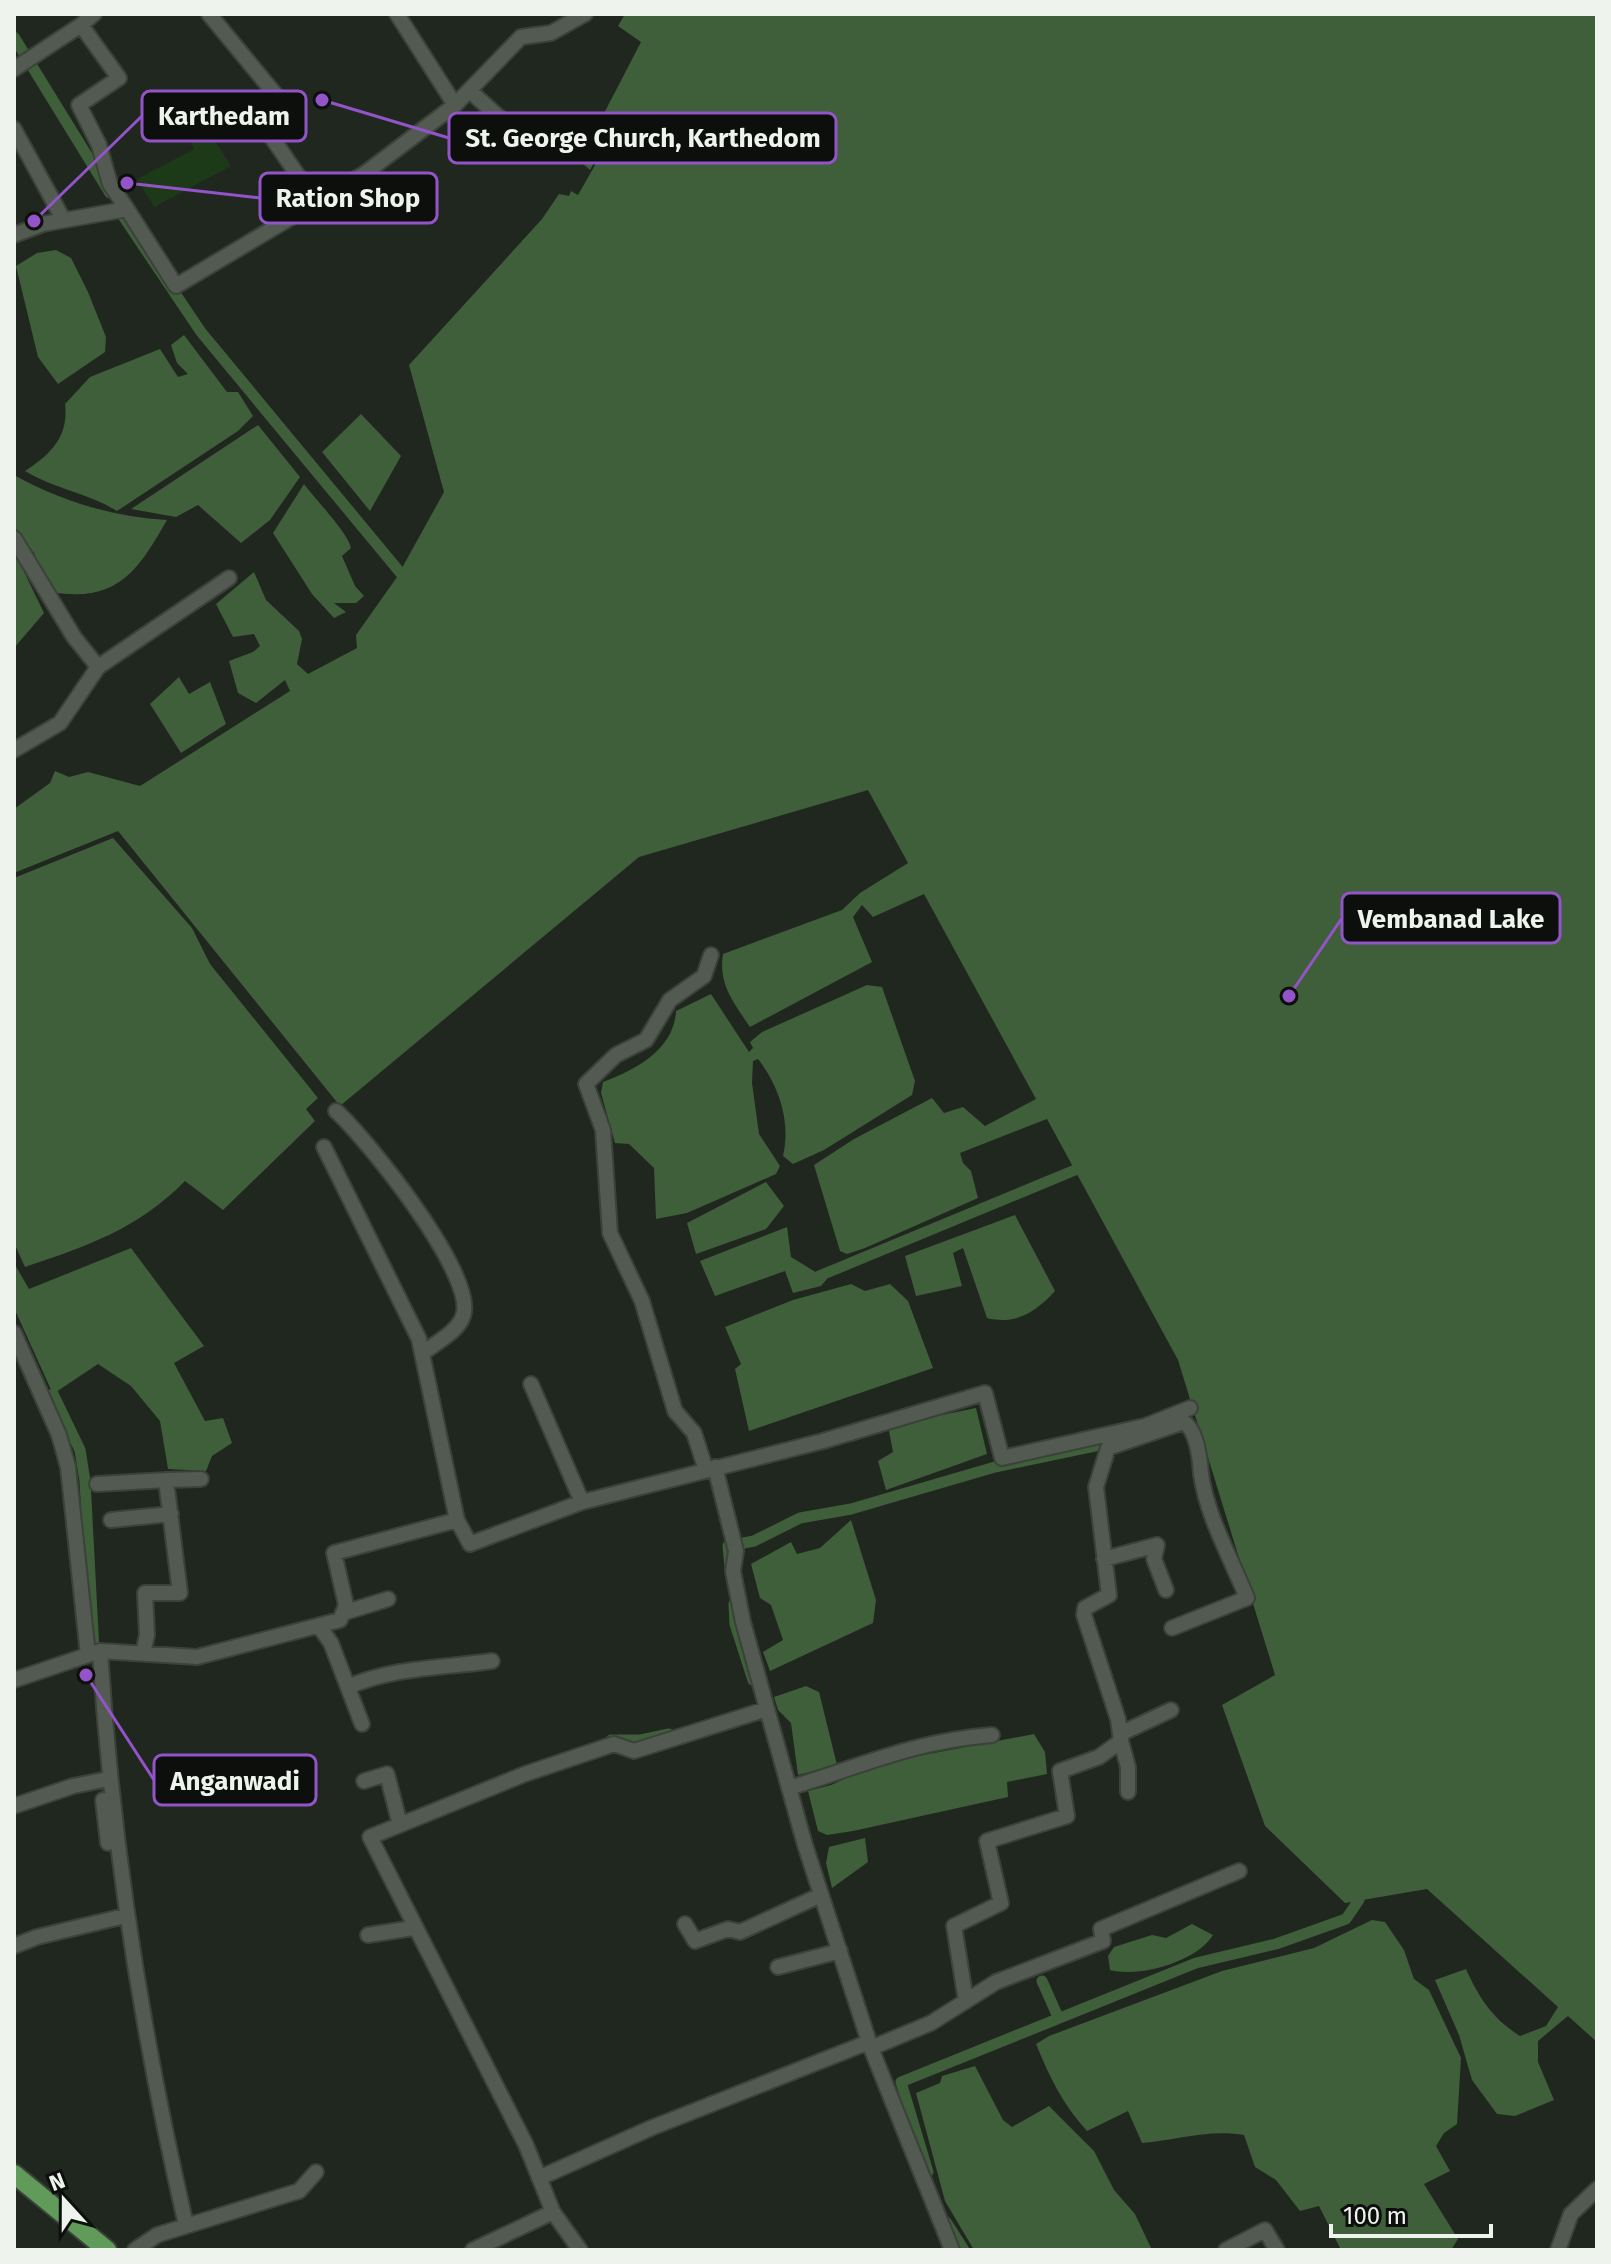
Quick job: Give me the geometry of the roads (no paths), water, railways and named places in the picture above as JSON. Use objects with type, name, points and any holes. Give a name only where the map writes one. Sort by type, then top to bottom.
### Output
[{"type":"main road","points":[[14,2174],[107,2250]]},
{"type":"street","points":[[23,64],[94,14]]},
{"type":"street","points":[[209,14],[275,94],[264,126],[316,202]]},
{"type":"street","points":[[397,14],[455,105]]},
{"type":"street","points":[[81,25],[119,78],[79,105],[99,145],[110,184],[176,286],[364,174],[455,105],[521,37],[551,33],[585,14]]},
{"type":"street","points":[[470,91],[501,119]]},
{"type":"street","points":[[14,129],[63,219]]},
{"type":"street","points":[[14,235],[27,228],[63,219],[127,209]]},
{"type":"street","points":[[14,538],[74,637],[98,667]]},
{"type":"street","points":[[14,750],[60,723],[98,667],[229,578]]},
{"type":"street","points":[[711,955],[704,976],[670,1000],[646,1040],[616,1055],[586,1084],[603,1130],[610,1233],[642,1301],[675,1411],[694,1433],[710,1469],[735,1544],[733,1571],[767,1709],[821,1895],[870,2045],[952,2250]]},
{"type":"street","points":[[336,1111],[356,1129],[438,1239],[465,1303],[459,1325],[423,1353]]},
{"type":"street","points":[[324,1147],[419,1339],[457,1520],[470,1544],[582,1502],[823,1441],[985,1393],[1002,1458],[1145,1426],[1190,1408]]},
{"type":"street","points":[[14,1333],[59,1435],[68,1467],[94,1653],[108,1843]]},
{"type":"street","points":[[531,1384],[582,1502]]},
{"type":"street","points":[[1128,1792],[1128,1767],[1086,1602],[1109,1595],[1096,1487],[1108,1448],[1184,1422],[1189,1426],[1213,1518],[1247,1598],[1172,1628]]},
{"type":"street","points":[[1093,1438],[1101,1468]]},
{"type":"street","points":[[97,1484],[201,1479]]},
{"type":"street","points":[[143,1653],[147,1635],[145,1593],[180,1593],[166,1480]]},
{"type":"street","points":[[111,1520],[171,1514]]},
{"type":"street","points":[[14,1680],[94,1653],[197,1657],[340,1620],[346,1605],[334,1553],[457,1520]]},
{"type":"street","points":[[1104,1559],[1157,1545],[1154,1559],[1166,1590]]},
{"type":"street","points":[[343,1613],[388,1599]]},
{"type":"street","points":[[319,1626],[331,1643],[362,1724]]},
{"type":"street","points":[[348,1687],[365,1679],[492,1661]]},
{"type":"street","points":[[580,2250],[553,2212],[370,1837],[525,1774],[614,1744],[634,1751],[767,1709]]},
{"type":"street","points":[[966,2001],[954,1926],[1001,1903],[987,1841],[1067,1816],[1060,1771],[1099,1757],[1121,1737],[1171,1710]]},
{"type":"street","points":[[789,1788],[840,1773],[881,1755],[964,1737],[992,1735]]},
{"type":"street","points":[[364,1781],[387,1774],[400,1825]]},
{"type":"street","points":[[14,1806],[104,1780]]},
{"type":"street","points":[[104,1780],[123,1873],[125,1916],[160,2112],[186,2225]]},
{"type":"street","points":[[539,2178],[651,2128],[931,2023],[996,1982],[1103,1941],[1101,1929],[1239,1871]]},
{"type":"street","points":[[685,1924],[695,1941],[728,1929],[740,1932],[821,1895]]},
{"type":"street","points":[[14,1946],[37,1937],[125,1916]]},
{"type":"street","points":[[368,1935],[413,1928]]},
{"type":"street","points":[[778,1967],[840,1951]]},
{"type":"street","points":[[135,2250],[157,2235],[299,2191],[316,2172]]},
{"type":"street","points":[[1558,2250],[1571,2214],[1597,2189]]},
{"type":"street","points":[[473,2250],[553,2212]]},
{"type":"street","points":[[1226,2250],[1265,2230],[1277,2250]]},
{"type":"waterway","points":[[14,37],[110,193]]},
{"type":"waterway","points":[[123,216],[201,332],[408,582]]},
{"type":"waterway","points":[[819,1276],[1075,1170]]},
{"type":"waterway","points":[[53,1394],[80,1450],[85,1481],[94,1651]]},
{"type":"waterway","points":[[730,1567],[728,1546],[754,1541],[800,1518],[851,1509],[995,1467],[1114,1442]]},
{"type":"waterway","points":[[734,1604],[735,1624],[753,1680]]},
{"type":"waterway","points":[[611,1740],[641,1740],[669,1734]]},
{"type":"waterway","points":[[928,2172],[901,2082],[1196,1963],[1276,1944],[1346,1919],[1359,1900]]},
{"type":"waterway","points":[[1042,1981],[1058,2017]]},
{"type":"waterway","points":[[946,2222],[964,2250]]},
{"type":"place","name":"St. George Church, Karthedom","points":[[322,100]]},
{"type":"place","name":"Ration Shop","points":[[127,183]]},
{"type":"place","name":"Karthedam","points":[[34,221]]},
{"type":"place","name":"Vembanad Lake","points":[[1289,996]]},
{"type":"place","name":"Anganwadi","points":[[86,1675]]}]
